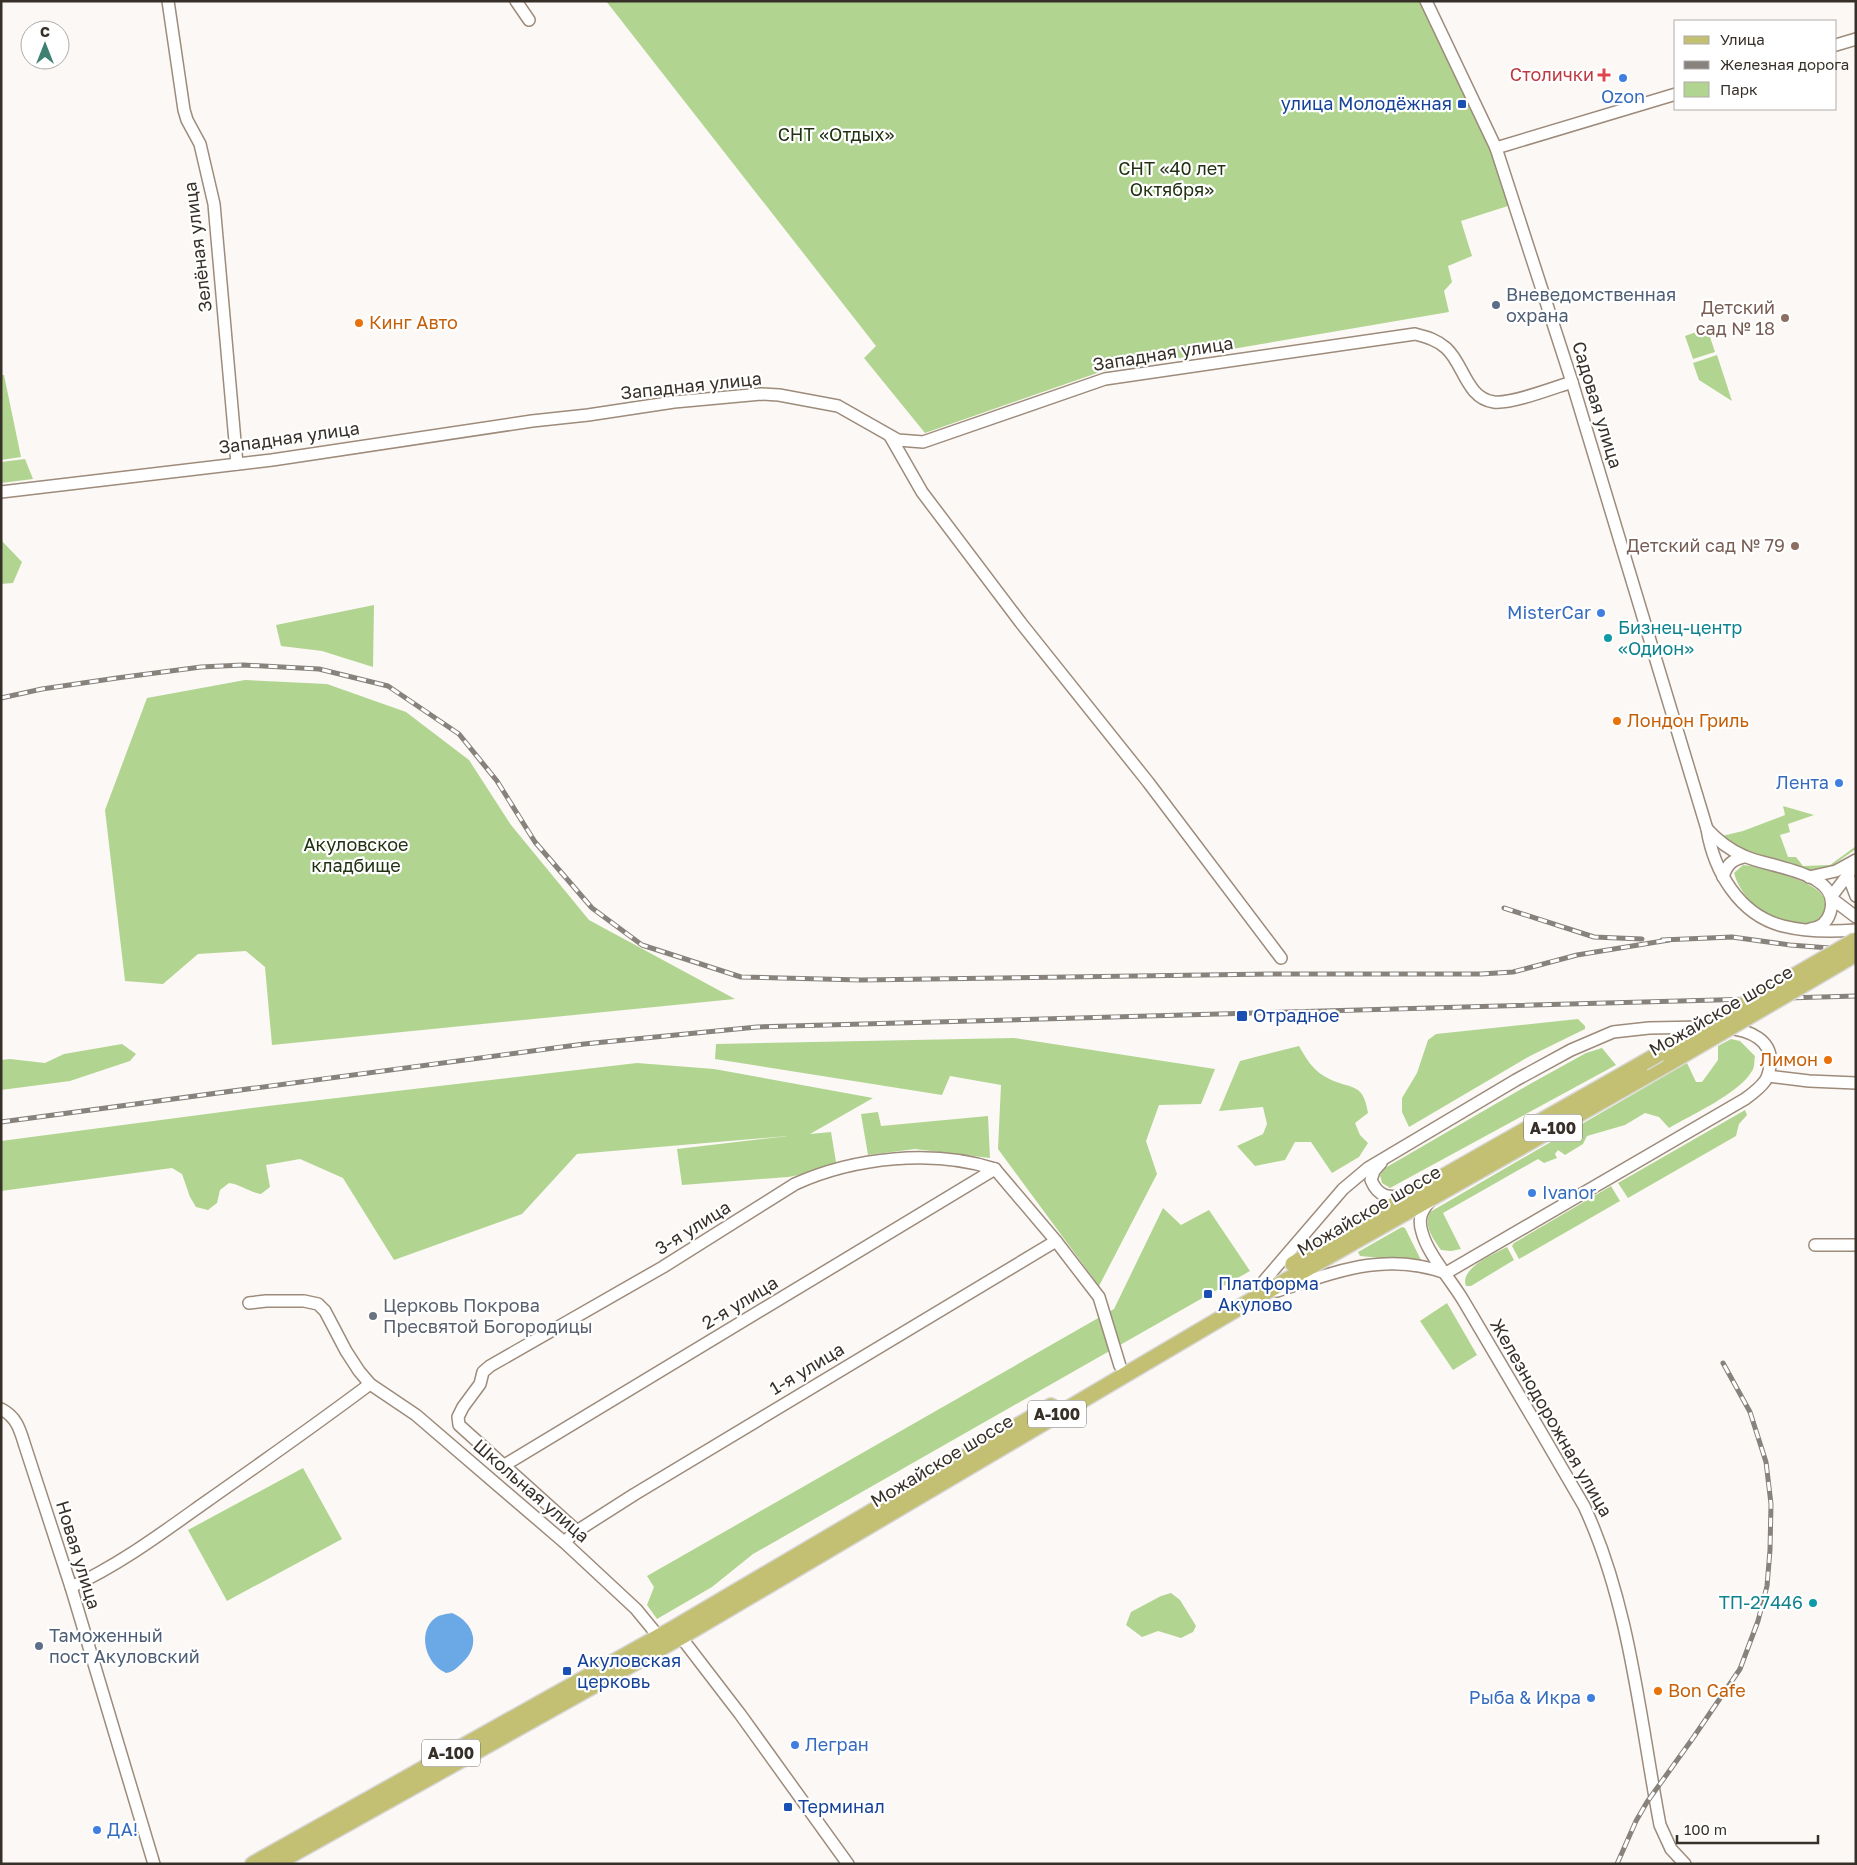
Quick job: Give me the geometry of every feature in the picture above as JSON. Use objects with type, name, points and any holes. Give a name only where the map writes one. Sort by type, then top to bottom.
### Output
[{"type":"main road","name":"Можайское шоссе","points":[[275,1864],[619,1671],[850,1523],[1409,1196],[1856,940]]},
{"type":"main road","name":"Можайское шоссе","points":[[654,1639],[678,1633],[1257,1297],[1671,1062],[1856,954]]},
{"type":"main road","name":"А-100","points":[[253,1864],[654,1639]]},
{"type":"street","name":"Зелёная улица","points":[[168,1],[184,110],[187,120],[200,144],[214,204],[237,464]]},
{"type":"street","points":[[516,1],[529,20]]},
{"type":"street","name":"Садовая улица","points":[[1426,1],[1496,148],[1572,382],[1707,829],[1713,858],[1723,877],[1737,896],[1763,918],[1783,926],[1806,930],[1829,932],[1856,930]]},
{"type":"street","points":[[1837,45],[1856,39]]},
{"type":"street","points":[[1496,148],[1674,95]]},
{"type":"street","name":"Западная улица","points":[[1,492],[272,460],[674,402],[761,394],[779,395],[838,406],[898,440],[923,442],[1105,379],[1415,334],[1435,339],[1448,350],[1475,393],[1493,402],[1510,400],[1572,382]]},
{"type":"street","points":[[890,436],[922,492],[1021,623],[1148,782],[1281,958]]},
{"type":"street","points":[[1707,829],[1722,844],[1744,857],[1810,877],[1825,886],[1831,897],[1856,917]]},
{"type":"street","points":[[1723,877],[1730,862],[1744,857]]},
{"type":"street","points":[[1810,877],[1836,871],[1856,862]]},
{"type":"street","points":[[1806,930],[1817,928],[1827,920],[1831,907],[1831,897],[1856,862]]},
{"type":"street","points":[[1848,875],[1856,896]]},
{"type":"street","points":[[1257,1297],[1351,1267],[1390,1263],[1446,1273],[1745,1099],[1756,1091],[1768,1076],[1771,1062],[1766,1045],[1760,1038],[1738,1029],[1719,1027],[1649,1028],[1613,1032],[1571,1050],[1524,1075],[1368,1168],[1343,1188],[1264,1281]]},
{"type":"street","points":[[1768,1076],[1809,1081],[1856,1083]]},
{"type":"street","points":[[1389,1155],[1374,1171],[1370,1180],[1375,1190],[1387,1197],[1409,1196]]},
{"type":"street","name":"3-я улица","points":[[503,1466],[459,1425],[458,1417],[463,1407],[480,1384],[483,1372],[490,1366],[663,1267],[795,1184],[855,1165],[895,1158],[912,1157],[977,1163],[996,1169]]},
{"type":"street","points":[[996,1169],[1056,1241],[1099,1297],[1120,1366]]},
{"type":"street","name":"2-я улица","points":[[503,1466],[996,1169]]},
{"type":"street","name":"Железнодорожная улица","points":[[1435,1195],[1422,1210],[1420,1219],[1422,1232],[1427,1244],[1461,1297],[1584,1506],[1593,1526],[1610,1578],[1623,1628],[1660,1825],[1671,1849],[1685,1864]]},
{"type":"street","name":"1-я улица","points":[[564,1542],[635,1494],[1056,1241]]},
{"type":"street","points":[[1815,1246],[1856,1245]]},
{"type":"street","name":"Школьная улица","points":[[249,1303],[304,1301],[318,1304],[325,1311],[346,1351],[370,1384],[416,1415],[564,1542],[636,1609],[654,1639]]},
{"type":"street","points":[[71,1587],[92,1578],[140,1549],[298,1438],[370,1384]]},
{"type":"street","name":"Новая улица","points":[[1,1409],[9,1413],[18,1424],[71,1587],[154,1864]]},
{"type":"street","points":[[503,1466],[578,1531]]},
{"type":"street","points":[[678,1633],[740,1714],[848,1864]]},
{"type":"green space","name":"СНТ «40 лет Октября»","points":[[606,1],[1419,1],[1491,151],[1511,205],[1461,221],[1472,256],[1448,266],[1452,282],[1444,291],[1449,312],[1103,371],[925,433],[864,358],[876,346]]},
{"type":"green space","points":[[1707,328],[1715,352],[1693,359],[1685,336]]},
{"type":"green space","points":[[1717,355],[1732,401],[1699,380],[1693,363]]},
{"type":"green space","points":[[1,375],[4,375],[21,457],[1,460]]},
{"type":"green space","points":[[25,459],[33,479],[1,483],[1,462]]},
{"type":"green space","points":[[1,540],[22,562],[13,583],[1,584]]},
{"type":"green space","points":[[374,605],[373,667],[322,651],[281,646],[276,625]]},
{"type":"green space","name":"Акуловское кладбище","points":[[245,680],[327,684],[406,712],[469,760],[511,825],[589,920],[735,999],[272,1045],[265,967],[246,951],[198,954],[163,984],[125,981],[105,810],[147,698]]},
{"type":"green space","points":[[1783,806],[1814,815],[1788,824],[1790,832],[1780,835],[1788,857],[1796,857],[1803,866],[1830,865],[1856,846],[1856,849],[1827,869],[1811,873],[1795,869],[1734,846],[1722,836],[1743,831],[1785,815]]},
{"type":"green space","points":[[1743,865],[1777,873],[1808,884],[1819,892],[1825,901],[1824,911],[1813,924],[1778,920],[1757,907],[1745,895],[1734,873]]},
{"type":"green space","points":[[1578,1019],[1585,1026],[1585,1029],[1530,1056],[1409,1127],[1402,1112],[1402,1098],[1417,1073],[1428,1040],[1436,1034]]},
{"type":"green space","points":[[1014,1038],[1215,1069],[1201,1104],[1159,1105],[1146,1141],[1157,1174],[1099,1286],[998,1149],[1001,1085],[950,1076],[942,1095],[715,1059],[716,1044]]},
{"type":"green space","points":[[1731,1039],[1740,1041],[1755,1056],[1752,1071],[1737,1087],[1702,1110],[1669,1128],[1659,1117],[1645,1113],[1625,1125],[1587,1136],[1583,1144],[1565,1155],[1558,1150],[1555,1154],[1557,1158],[1544,1163],[1538,1159],[1443,1213],[1461,1249],[1441,1250],[1428,1227],[1430,1212],[1687,1063],[1696,1082],[1702,1082],[1718,1060],[1718,1046]]},
{"type":"green space","points":[[122,1044],[136,1054],[130,1061],[70,1081],[1,1090],[1,1060],[10,1059],[45,1063],[64,1054]]},
{"type":"green space","points":[[1299,1046],[1316,1070],[1333,1081],[1358,1090],[1366,1102],[1368,1113],[1355,1123],[1360,1135],[1368,1143],[1359,1157],[1332,1173],[1311,1142],[1295,1142],[1285,1160],[1255,1166],[1237,1146],[1263,1134],[1267,1124],[1263,1107],[1219,1111],[1240,1061]]},
{"type":"green space","points":[[1602,1048],[1616,1065],[1390,1188],[1382,1183],[1380,1175],[1385,1168],[1586,1053]]},
{"type":"green space","points":[[637,1063],[714,1069],[873,1098],[810,1134],[831,1132],[837,1168],[788,1177],[682,1185],[677,1149],[788,1136],[577,1154],[522,1214],[394,1260],[343,1178],[300,1159],[266,1165],[270,1187],[261,1194],[229,1183],[220,1190],[217,1203],[208,1210],[196,1207],[190,1197],[182,1174],[172,1168],[1,1191],[1,1141],[268,1106]]},
{"type":"green space","points":[[1745,1110],[1747,1115],[1739,1124],[1736,1136],[1628,1198],[1618,1183]]},
{"type":"green space","points":[[878,1112],[881,1126],[988,1116],[990,1158],[915,1149],[868,1155],[861,1114]]},
{"type":"green space","points":[[1611,1186],[1620,1201],[1519,1259],[1512,1246],[1514,1243]]},
{"type":"green space","points":[[1163,1208],[1181,1225],[1209,1210],[1250,1271],[753,1554],[712,1587],[657,1619],[647,1605],[654,1587],[647,1576],[1114,1309]]},
{"type":"green space","points":[[1402,1227],[1405,1228],[1422,1262],[1360,1256],[1358,1252]]},
{"type":"green space","points":[[1507,1247],[1514,1260],[1471,1286],[1466,1286],[1465,1279],[1472,1268],[1479,1262]]},
{"type":"green space","points":[[1447,1303],[1477,1355],[1453,1370],[1420,1321]]},
{"type":"green space","points":[[303,1468],[342,1539],[227,1601],[188,1530]]},
{"type":"green space","points":[[1171,1593],[1180,1600],[1196,1626],[1193,1632],[1181,1638],[1158,1631],[1142,1637],[1126,1625],[1131,1612],[1161,1596]]},
{"type":"water","points":[[452,1613],[466,1623],[473,1635],[473,1642],[468,1656],[455,1670],[446,1673],[432,1661],[426,1649],[425,1636],[434,1619]]},
{"type":"railway","points":[[1,698],[42,689],[117,678],[201,667],[243,665],[319,669],[388,686],[459,734],[497,781],[535,842],[592,908],[642,945],[741,977],[861,980],[1271,974],[1481,974],[1513,972],[1577,955],[1669,940]]},
{"type":"railway","points":[[1504,908],[1594,937],[1642,939]]},
{"type":"railway","points":[[1662,940],[1732,937],[1790,945],[1856,950]]},
{"type":"railway","points":[[1,1122],[584,1044],[757,1027],[1856,996]]},
{"type":"railway","points":[[1617,1864],[1636,1821],[1647,1802],[1740,1669],[1758,1621],[1767,1586],[1771,1504],[1766,1462],[1750,1412],[1723,1363]]},
{"type":"place","name":"Столички","points":[[1604,75]]},
{"type":"place","name":"Ozon","points":[[1623,78]]},
{"type":"place","name":"улица Молодёжная","points":[[1462,104]]},
{"type":"place","name":"Вневедомственная охрана","points":[[1496,305]]},
{"type":"place","name":"Детский сад № 18","points":[[1785,318]]},
{"type":"place","name":"Кинг Авто","points":[[359,323]]},
{"type":"place","name":"Детский сад № 79","points":[[1795,546]]},
{"type":"place","name":"MisterCar","points":[[1601,613]]},
{"type":"place","name":"Бизнец-центр «Одион»","points":[[1608,638]]},
{"type":"place","name":"Лондон Гриль","points":[[1617,721]]},
{"type":"place","name":"Лента","points":[[1839,783]]},
{"type":"place","name":"Отрадное","points":[[1242,1016]]},
{"type":"place","name":"Лимон","points":[[1828,1060]]},
{"type":"place","name":"Ivanor","points":[[1532,1193]]},
{"type":"place","name":"Платформа Акулово","points":[[1208,1294]]},
{"type":"place","name":"Церковь Покрова Пресвятой Богородицы","points":[[373,1316]]},
{"type":"place","name":"ТП-27446","points":[[1813,1603]]},
{"type":"place","name":"Таможенный пост Акуловский","points":[[39,1646]]},
{"type":"place","name":"Акуловская церковь","points":[[567,1671]]},
{"type":"place","name":"Bon Cafe","points":[[1658,1691]]},
{"type":"place","name":"Рыба & Икра","points":[[1591,1698]]},
{"type":"place","name":"Легран","points":[[795,1745]]},
{"type":"place","name":"Терминал","points":[[788,1807]]},
{"type":"place","name":"ДА!","points":[[97,1830]]},
{"type":"park label","name":"СНТ «Отдых»","points":[[836,135]]}]
